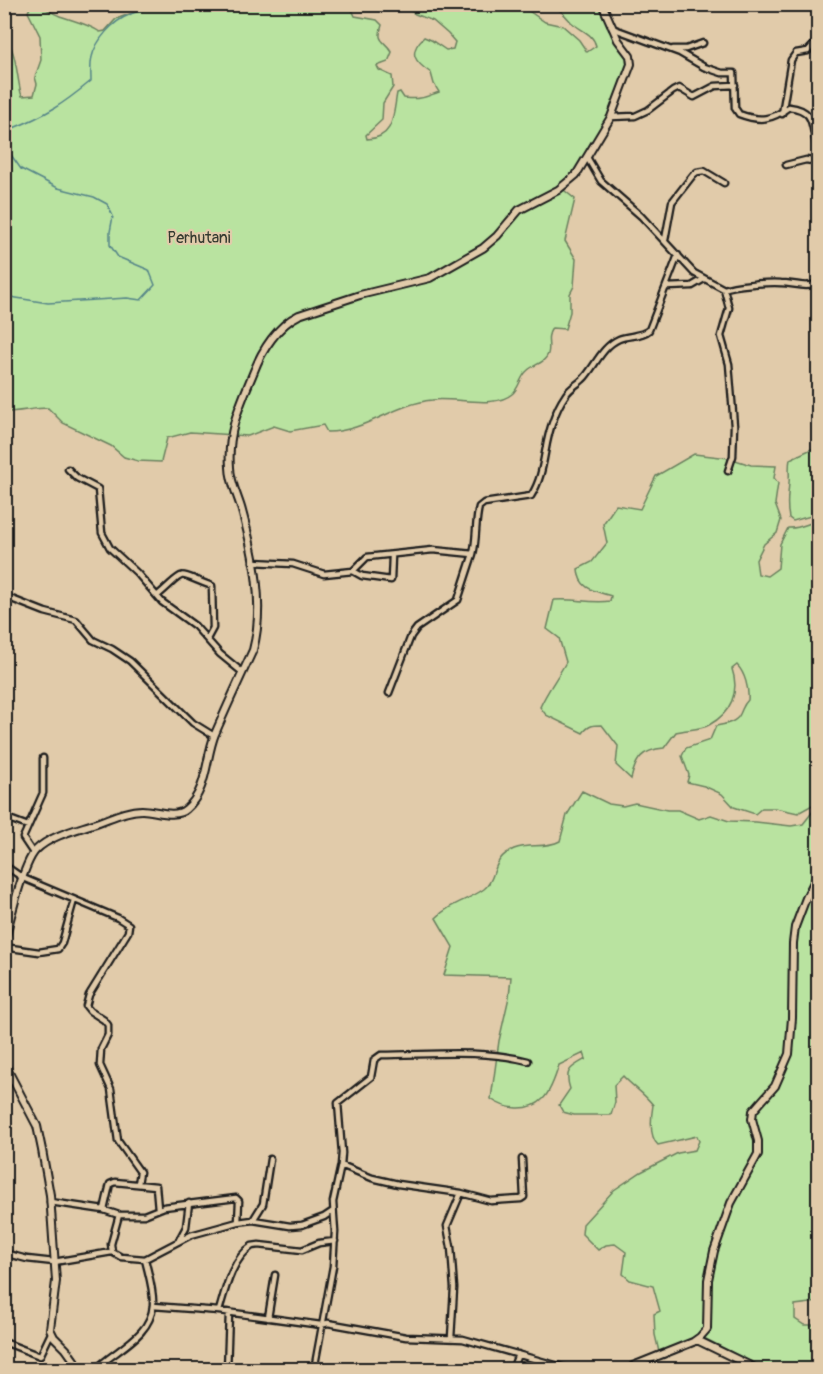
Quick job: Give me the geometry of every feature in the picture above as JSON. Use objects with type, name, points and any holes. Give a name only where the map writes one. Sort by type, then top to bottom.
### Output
[{"type":"street","points":[[74,900],[58,949],[39,952],[4,946],[14,904],[33,852],[55,838],[130,811],[172,814],[182,813],[189,806],[202,784],[214,736],[253,650],[257,628],[257,599],[252,555],[240,501],[230,475],[229,458],[235,416],[266,345],[299,315],[355,297],[437,276],[489,243],[519,210],[564,186],[576,176],[611,117],[631,64],[630,56],[612,28],[602,4]]},
{"type":"street","points":[[612,28],[671,50],[704,68],[722,73],[734,73],[735,108],[737,113],[743,116],[774,118],[790,107],[806,112],[811,117],[819,150]]},
{"type":"street","points":[[782,114],[791,60],[796,52],[808,51],[819,40]]},
{"type":"street","points":[[671,50],[686,49],[702,43]]},
{"type":"street","points":[[611,117],[635,116],[648,110],[670,92],[679,88],[694,97],[715,86],[735,85]]},
{"type":"street","points":[[588,159],[594,173],[604,184],[641,216],[694,273],[704,279],[724,289],[732,286],[775,283],[807,286],[819,283]]},
{"type":"street","points":[[786,165],[807,160],[819,162]]},
{"type":"street","points":[[665,241],[672,202],[693,175],[704,171],[724,183]]},
{"type":"street","points":[[389,693],[414,632],[458,600],[477,538],[479,507],[484,503],[531,496],[543,470],[550,429],[568,390],[584,378],[613,343],[624,337],[648,332],[678,255]]},
{"type":"street","points":[[667,287],[692,286],[704,279]]},
{"type":"street","points":[[724,289],[729,308],[721,336],[729,364],[734,426],[733,456],[728,471]]},
{"type":"street","points":[[68,469],[77,478],[96,487],[102,533],[106,543],[157,596],[195,626],[220,654],[242,672]]},
{"type":"street","points":[[353,571],[365,558],[433,550],[473,554]]},
{"type":"street","points":[[252,555],[324,574],[353,571],[365,577],[391,580],[392,556]]},
{"type":"street","points":[[157,596],[174,579],[183,574],[212,586],[213,627],[207,639]]},
{"type":"street","points":[[4,596],[75,621],[93,640],[130,661],[193,723],[214,736]]},
{"type":"street","points":[[33,852],[23,841],[43,793],[43,758]]},
{"type":"street","points":[[4,817],[28,826]]},
{"type":"street","points":[[4,866],[23,878],[129,925],[124,940],[86,1003],[90,1011],[108,1025],[108,1035],[101,1049],[100,1065],[111,1089],[118,1141],[140,1172],[138,1184]]},
{"type":"street","points":[[630,1370],[633,1366],[697,1340],[705,1332],[708,1323],[708,1280],[717,1244],[731,1203],[758,1154],[758,1141],[752,1119],[753,1111],[775,1086],[789,1054],[795,927],[806,898],[819,874]]},
{"type":"street","points":[[314,1370],[331,1283],[335,1241],[333,1195],[341,1165],[338,1103],[370,1077],[374,1060],[378,1056],[471,1053],[528,1061]]},
{"type":"street","points":[[4,1063],[37,1126],[50,1202],[56,1285],[51,1333],[40,1356],[4,1342]]},
{"type":"street","points":[[253,1220],[262,1204],[270,1159]]},
{"type":"street","points":[[341,1165],[372,1178],[398,1184],[461,1193],[491,1200],[522,1199],[525,1195],[522,1159]]},
{"type":"street","points":[[104,1210],[111,1183],[156,1186],[158,1209]]},
{"type":"street","points":[[450,1338],[454,1288],[447,1226],[461,1193]]},
{"type":"street","points":[[50,1202],[104,1210],[119,1215],[144,1215],[158,1209],[189,1203],[238,1198],[238,1222]]},
{"type":"street","points":[[178,1240],[186,1227],[189,1203]]},
{"type":"street","points":[[4,1253],[27,1259],[54,1262],[112,1252],[121,1257],[146,1259],[178,1240],[238,1222],[253,1220],[290,1227],[324,1217],[333,1211]]},
{"type":"street","points":[[112,1252],[111,1244],[119,1215]]},
{"type":"street","points":[[219,1311],[226,1287],[239,1261],[252,1246],[302,1250],[319,1243],[335,1241]]},
{"type":"street","points":[[94,1370],[106,1358],[137,1336],[146,1325],[153,1306],[146,1259]]},
{"type":"street","points":[[268,1318],[275,1275]]},
{"type":"street","points":[[153,1306],[219,1311],[321,1325],[328,1323],[406,1337],[474,1341],[573,1370]]},
{"type":"street","points":[[227,1370],[229,1313]]},
{"type":"street","points":[[51,1333],[81,1370]]},
{"type":"street","points":[[697,1340],[759,1370]]},
{"type":"street","points":[[512,1370],[518,1354]]},
{"type":"green space","name":"Perhutani","points":[[31,5],[40,6],[100,32],[105,31],[116,19],[154,5],[350,5],[355,16],[377,20],[382,25],[380,38],[392,52],[388,62],[377,66],[379,70],[392,76],[393,87],[383,103],[382,120],[366,135],[367,139],[376,138],[388,130],[397,93],[400,92],[404,98],[415,99],[439,92],[431,73],[415,57],[416,48],[424,37],[446,50],[453,49],[455,42],[433,21],[415,14],[403,5],[520,5],[545,22],[563,26],[579,40],[587,52],[596,46],[592,38],[553,5],[600,5],[629,62],[603,130],[584,161],[560,187],[575,199],[565,241],[576,259],[574,286],[570,294],[570,312],[565,329],[552,328],[546,357],[527,371],[512,394],[496,401],[432,400],[405,407],[341,431],[327,432],[323,425],[290,431],[274,426],[248,436],[190,432],[167,438],[161,462],[138,461],[124,457],[111,446],[63,423],[48,408],[5,412],[4,34],[14,55],[22,96],[34,95],[37,84],[35,77],[41,60],[40,36],[28,12]]},
{"type":"green space","points":[[818,446],[818,514],[793,521],[789,518],[788,509],[790,459]]},
{"type":"green space","points":[[694,454],[729,458],[751,465],[776,466],[774,478],[778,483],[775,504],[781,520],[777,533],[764,544],[756,560],[758,574],[767,576],[778,568],[780,544],[788,528],[796,528],[818,521],[818,802],[798,813],[762,808],[755,814],[734,807],[722,794],[687,782],[689,775],[682,756],[686,748],[710,740],[716,726],[736,719],[748,700],[746,681],[737,665],[732,669],[735,686],[732,701],[723,714],[705,727],[676,732],[664,748],[645,753],[638,760],[631,779],[616,765],[618,746],[602,725],[591,726],[583,733],[546,715],[540,707],[566,662],[559,638],[547,629],[554,600],[610,601],[611,596],[593,591],[584,585],[578,569],[592,562],[607,543],[603,524],[616,505],[640,509],[656,476]]},
{"type":"green space","points":[[582,791],[609,804],[623,806],[635,803],[678,810],[699,819],[711,815],[729,821],[791,826],[803,824],[818,805],[818,1302],[795,1305],[795,1319],[804,1325],[818,1325],[818,1369],[764,1369],[706,1339],[696,1338],[659,1352],[654,1314],[660,1311],[653,1286],[630,1280],[623,1274],[626,1252],[615,1244],[606,1245],[598,1250],[582,1234],[583,1224],[614,1190],[641,1172],[678,1153],[695,1150],[699,1141],[697,1136],[658,1145],[652,1132],[653,1105],[623,1076],[614,1085],[615,1102],[611,1115],[574,1115],[563,1112],[559,1105],[570,1089],[568,1074],[572,1067],[586,1059],[584,1053],[559,1065],[548,1092],[543,1099],[531,1106],[509,1107],[491,1099],[511,977],[444,975],[453,947],[436,918],[447,909],[484,889],[506,853],[520,847],[549,845],[560,841],[567,815]]},
{"type":"waterway","points":[[4,142],[11,129],[53,109],[91,81],[92,57],[97,44],[106,32],[123,18],[155,4]]},
{"type":"waterway","points":[[4,145],[21,169],[58,188],[94,197],[107,204],[113,216],[110,245],[118,257],[149,270],[155,285],[141,300],[127,298],[48,303],[4,296]]}]
